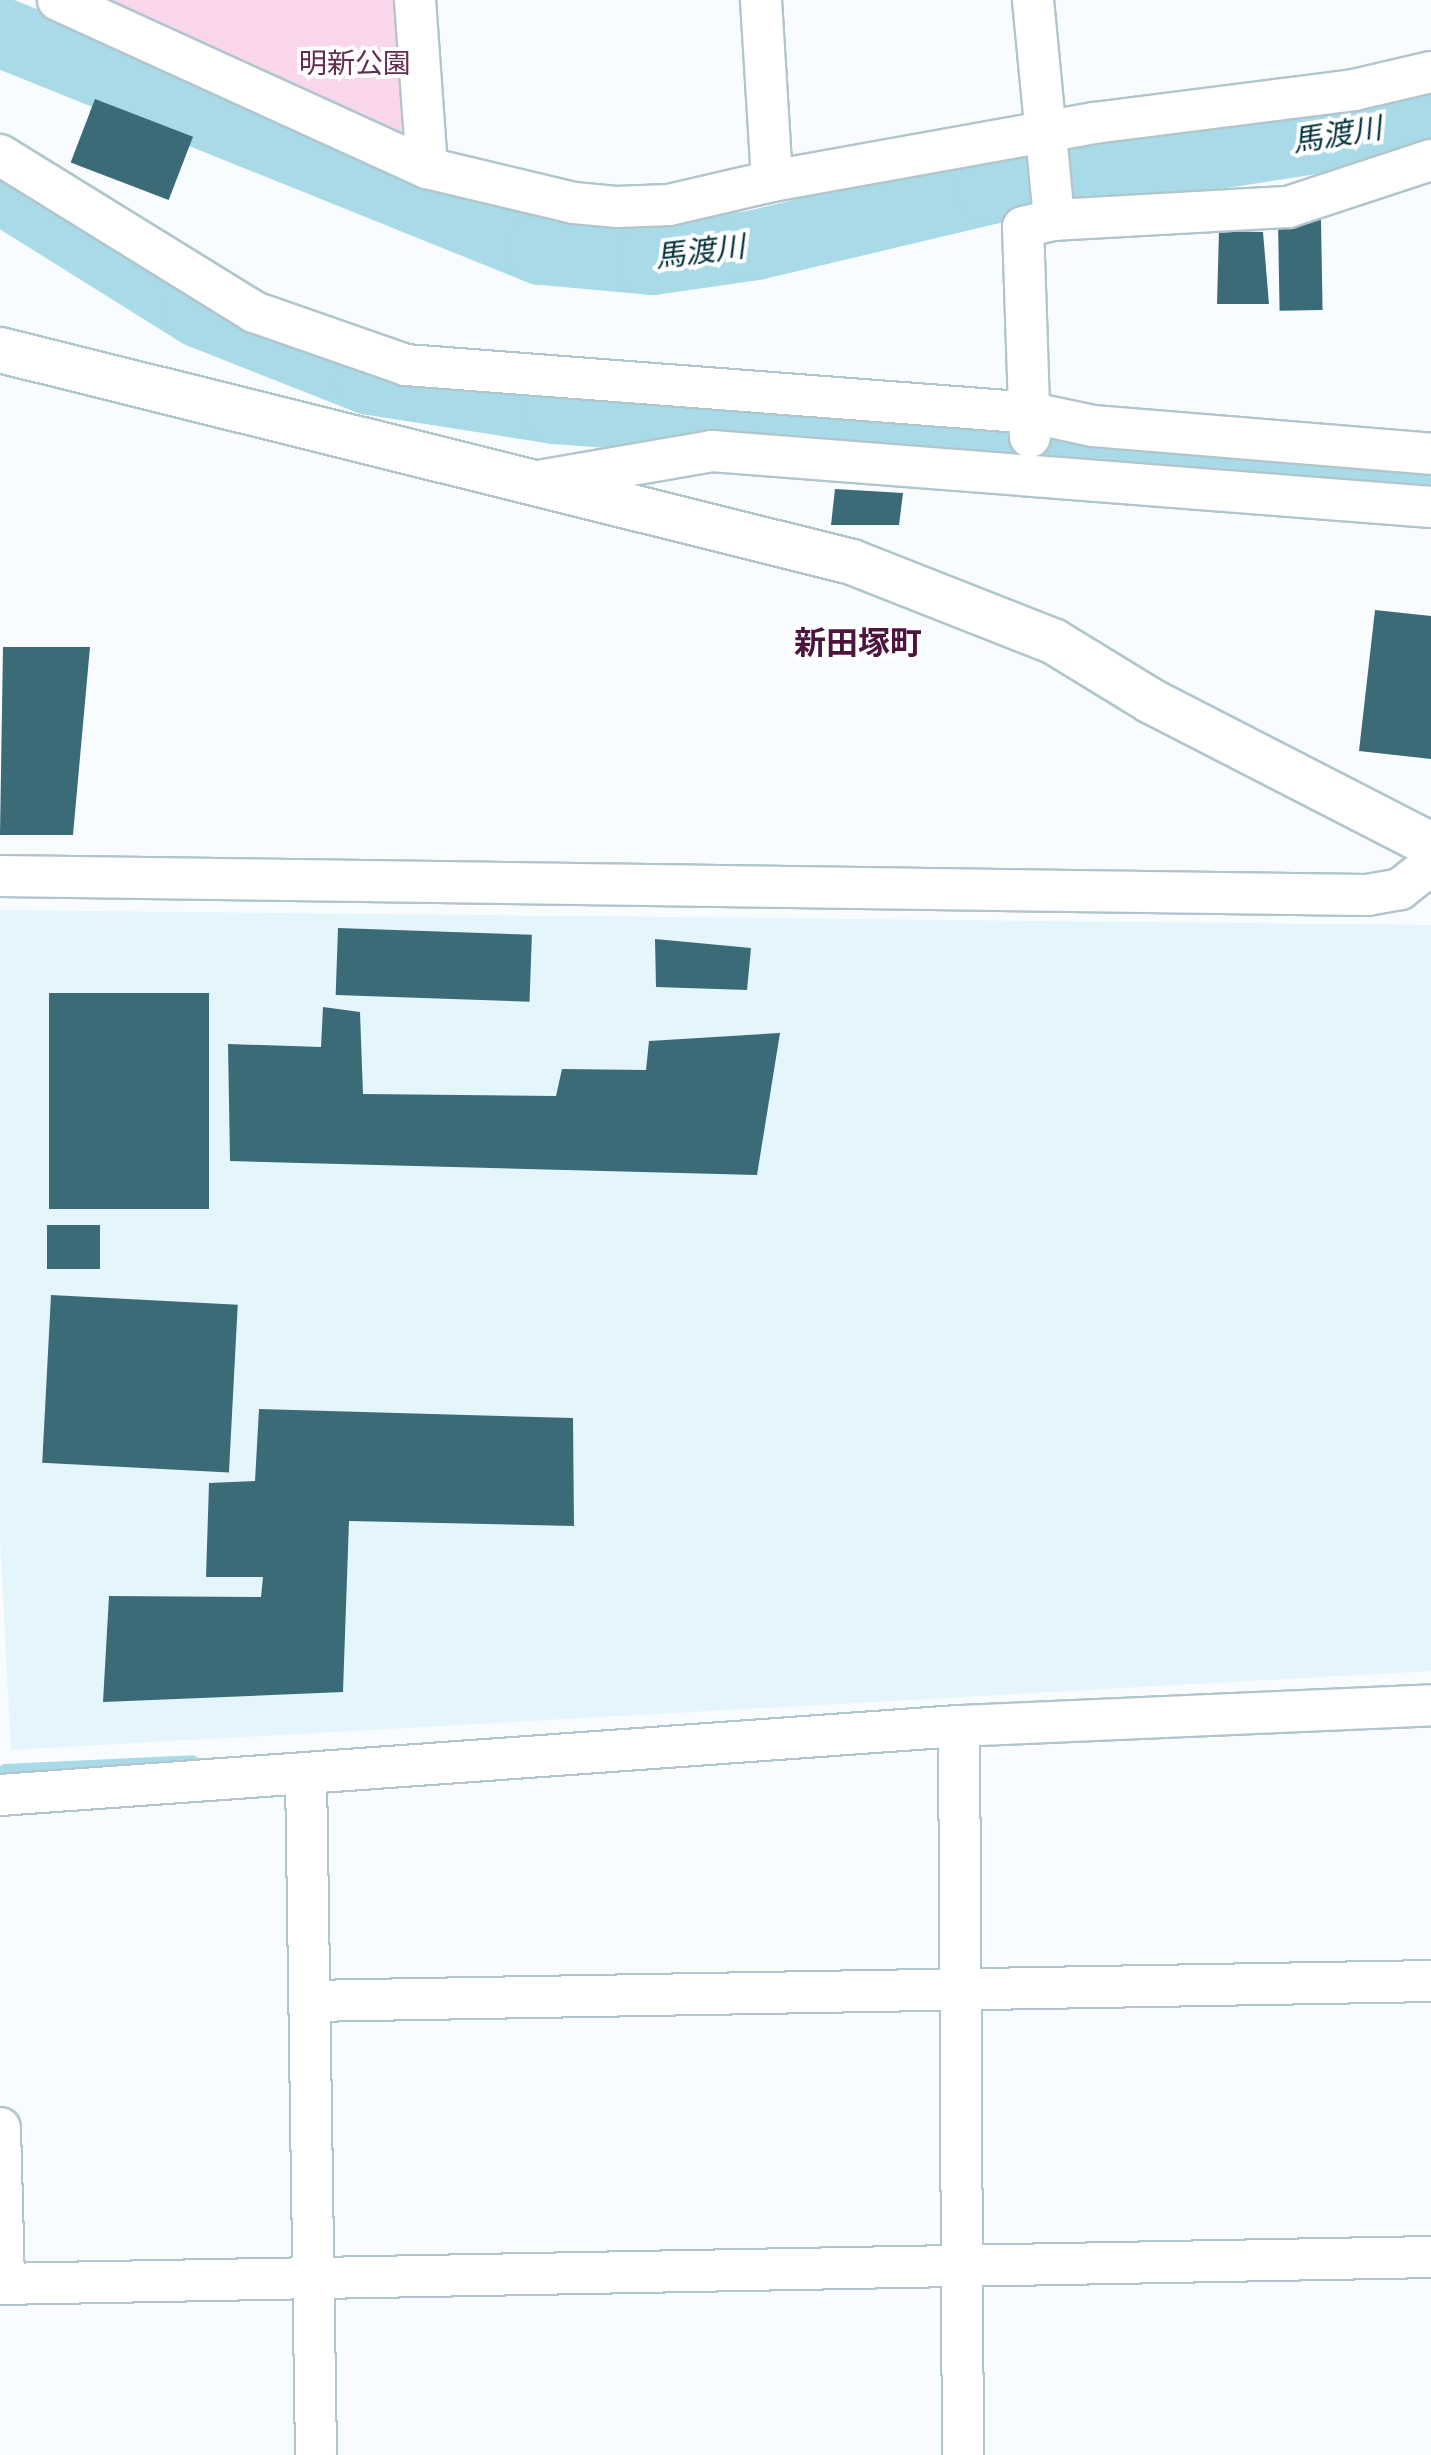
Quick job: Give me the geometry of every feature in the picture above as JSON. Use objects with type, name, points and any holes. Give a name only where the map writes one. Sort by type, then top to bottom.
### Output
[{"type":"street","points":[[58,0],[427,168],[574,203],[616,207],[669,205],[772,181],[1150,114],[1354,90],[1431,72]]},
{"type":"street","points":[[415,0],[427,168]]},
{"type":"street","points":[[761,0],[772,181]]},
{"type":"street","points":[[1033,0],[1043,135],[1054,220]]},
{"type":"street","points":[[0,155],[254,312],[406,365],[1032,413],[1093,426],[1431,454]]},
{"type":"street","points":[[1027,473],[1032,413],[1023,227],[1054,220],[1288,207],[1431,160]]},
{"type":"street","points":[[0,350],[852,562],[1053,641],[1151,701],[1431,845]]},
{"type":"street","points":[[533,482],[712,451],[1027,473],[1431,507]]},
{"type":"street","points":[[0,876],[1367,895],[1400,889],[1431,865]]},
{"type":"street","points":[[0,1795],[959,1726],[1431,1705]]},
{"type":"street","points":[[959,1726],[963,2455]]},
{"type":"street","points":[[306,1773],[316,2455]]},
{"type":"street","points":[[309,2001],[1431,1981]]},
{"type":"street","points":[[0,2128],[2,2284],[1431,2257]]},
{"type":"shaded area","points":[[0,910],[1431,925],[1431,1671],[11,1750],[0,1538]]},
{"type":"green space","name":"明新公園","points":[[58,0],[415,0],[427,168]]},
{"type":"building","points":[[95,99],[193,137],[169,200],[71,162]]},
{"type":"building","points":[[1321,220],[1323,310],[1280,311],[1278,221]]},
{"type":"building","points":[[1219,231],[1263,232],[1269,304],[1217,304]]},
{"type":"building","points":[[835,489],[903,493],[899,525],[831,525]]},
{"type":"building","points":[[1375,610],[1431,616],[1431,759],[1359,751]]},
{"type":"building","points":[[3,647],[90,647],[73,835],[0,835]]},
{"type":"building","points":[[338,928],[532,935],[530,1002],[336,995]]},
{"type":"building","points":[[655,939],[751,948],[747,990],[656,987]]},
{"type":"building","points":[[49,993],[209,993],[209,1209],[49,1209]]},
{"type":"building","points":[[323,1007],[360,1012],[363,1094],[556,1096],[562,1069],[646,1070],[649,1041],[780,1033],[757,1175],[230,1161],[228,1044],[321,1047]]},
{"type":"building","points":[[47,1225],[100,1225],[100,1269],[47,1269]]},
{"type":"building","points":[[51,1295],[238,1305],[229,1473],[42,1463]]},
{"type":"building","points":[[259,1409],[573,1418],[574,1526],[349,1521],[343,1692],[103,1702],[109,1596],[261,1597],[263,1577],[206,1577],[209,1483],[255,1481]]},
{"type":"waterway","name":"馬渡川","points":[[0,32],[541,250],[652,260],[756,245],[991,189],[1431,121]]},
{"type":"waterway","points":[[0,188],[200,313],[370,380],[556,409],[1431,475]]},
{"type":"waterway","points":[[5,1770],[193,1761]]},
{"type":"district","name":"新田塚町","points":[[858,643]]}]
